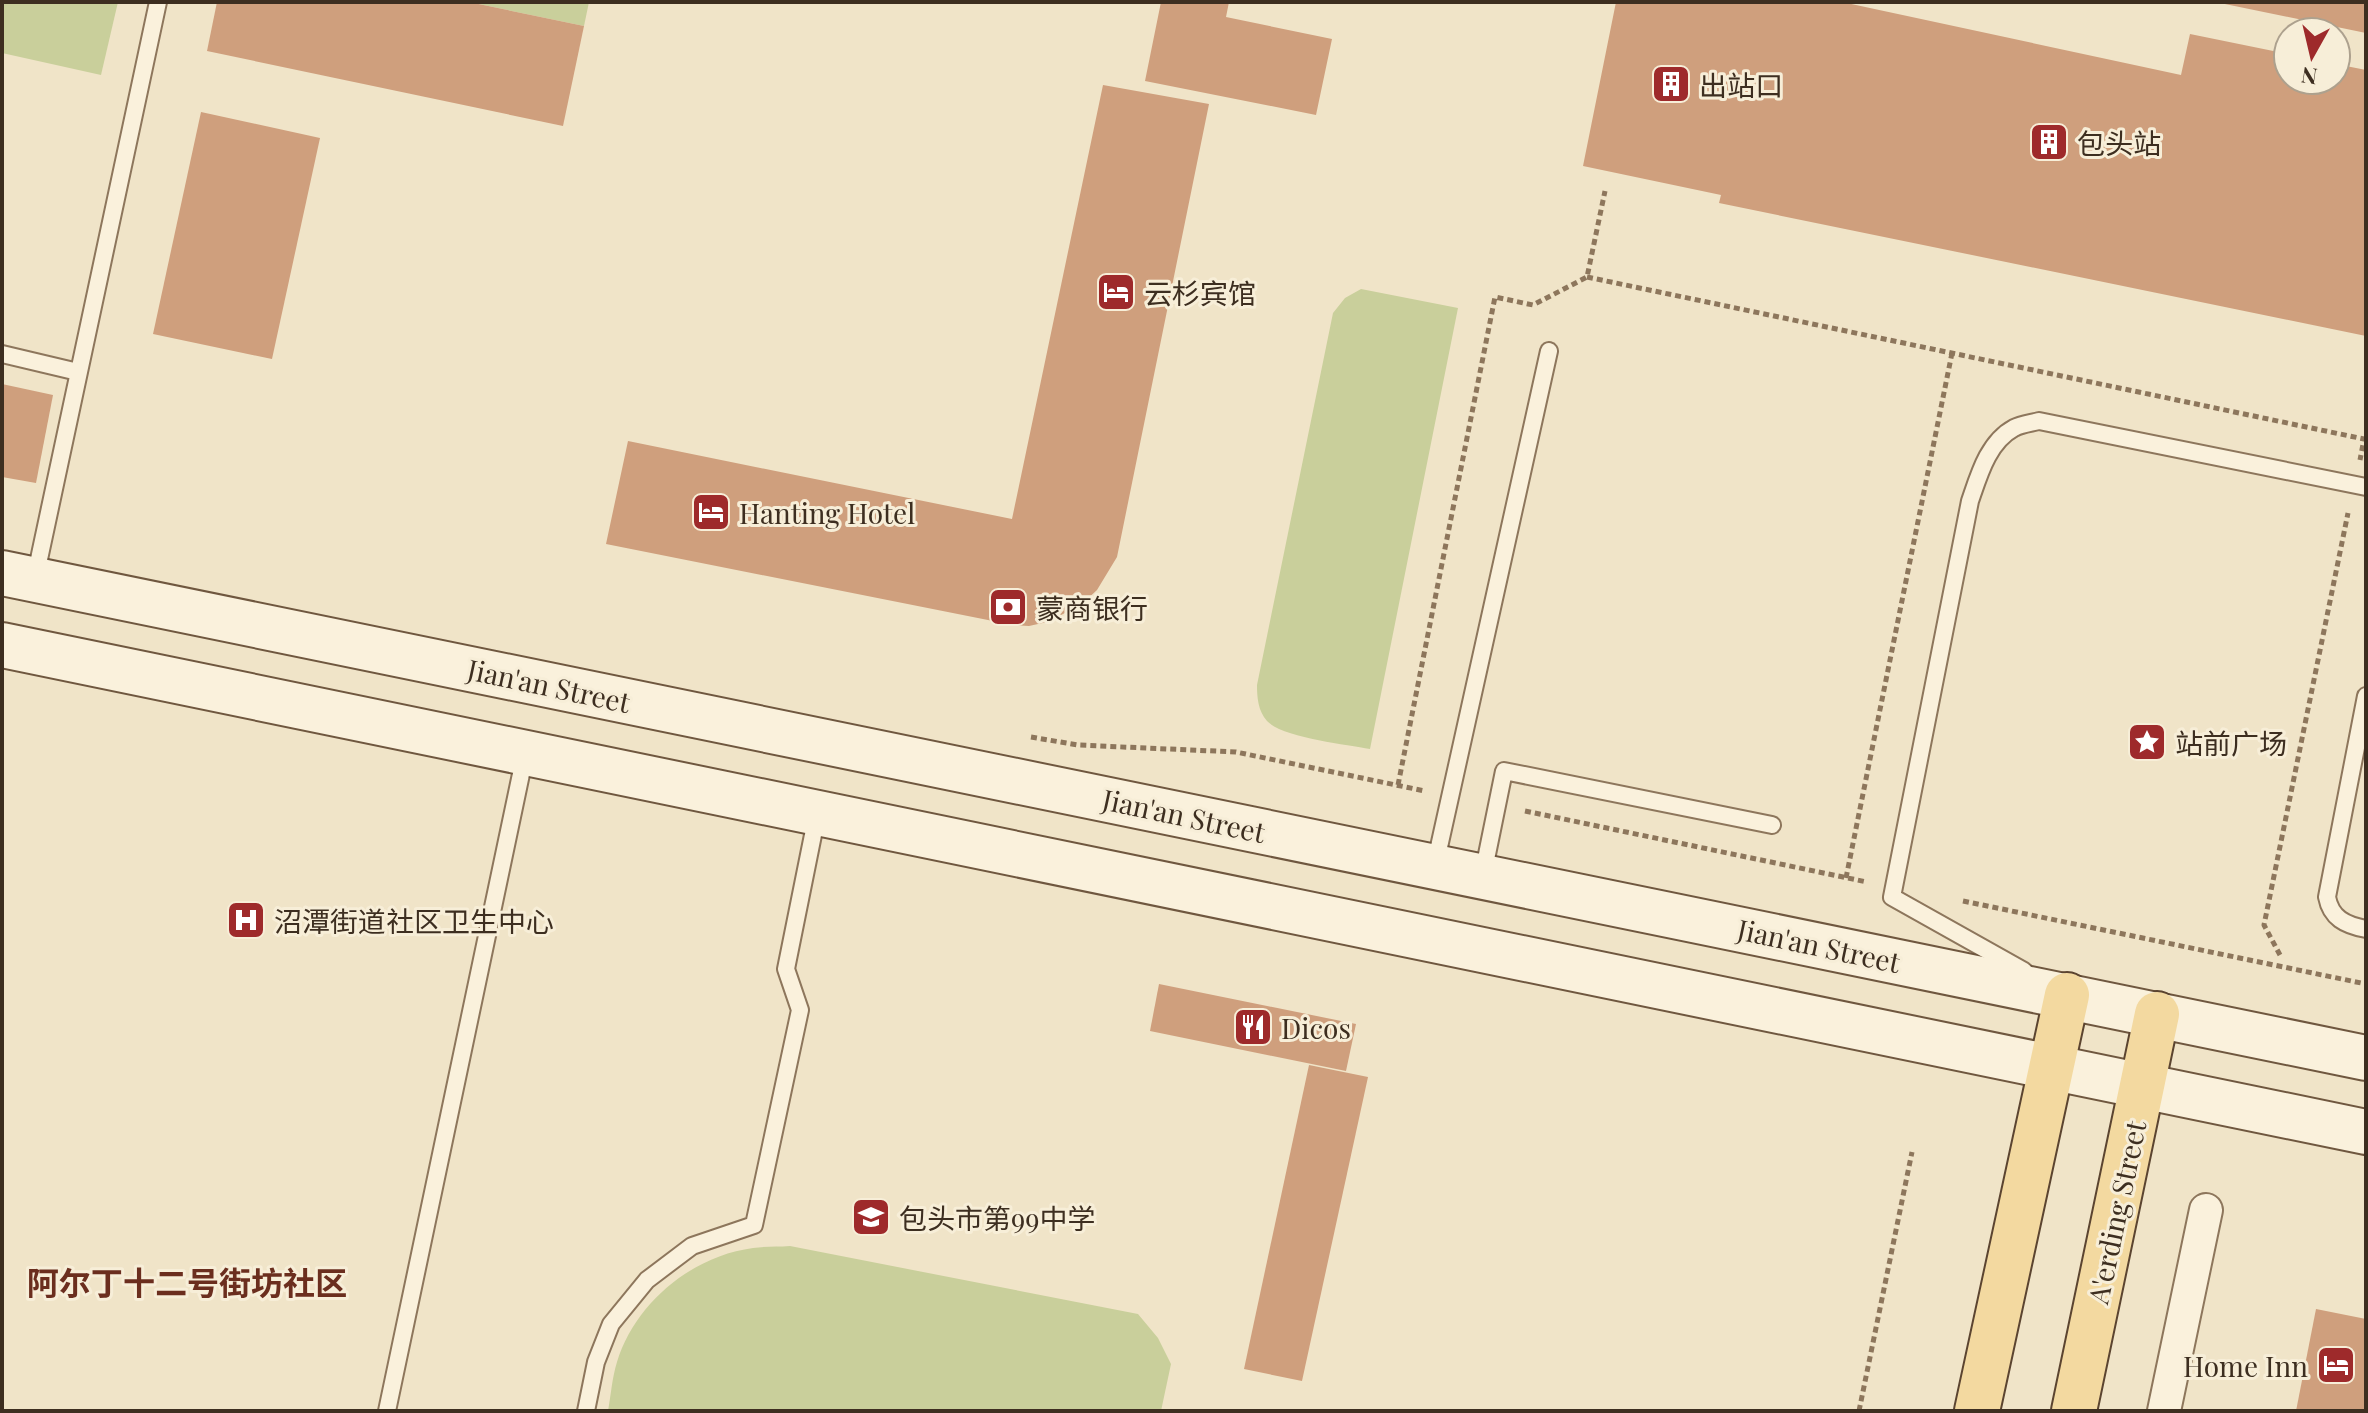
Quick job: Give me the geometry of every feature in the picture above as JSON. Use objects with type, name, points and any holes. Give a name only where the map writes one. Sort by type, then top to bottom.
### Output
[{"type":"main road","name":"Jian'an Street","points":[[18,576],[2366,1058]]},
{"type":"main road","points":[[2,645],[2366,1132]]},
{"type":"main road","points":[[1977,1411],[2067,995]]},
{"type":"main road","name":"A'erding Street","points":[[2074,1411],[2157,1014]]},
{"type":"street","points":[[2164,1411],[2206,1210]]},
{"type":"lane","points":[[18,576],[78,372],[158,2]]},
{"type":"lane","points":[[1435,866],[1549,351]]},
{"type":"lane","points":[[2,354],[78,372]]},
{"type":"lane","points":[[2067,995],[1892,897],[1970,501],[1981,468],[1996,443],[2014,428],[2039,421],[2360,486]]},
{"type":"lane","points":[[2366,696],[2327,897],[2334,915],[2341,922],[2366,929]]},
{"type":"lane","points":[[387,1411],[525,753]]},
{"type":"lane","points":[[1482,876],[1504,771],[1772,825]]},
{"type":"lane","points":[[586,1411],[596,1362],[611,1324],[647,1280],[692,1246],[754,1225],[800,1010],[786,969],[818,813]]},
{"type":"path","points":[[1587,277],[1605,191]]},
{"type":"path","points":[[1398,785],[1495,297],[1533,305],[1587,277],[2364,439],[2360,486],[2264,925],[2280,955]]},
{"type":"path","points":[[1846,878],[1952,353]]},
{"type":"path","points":[[1018,735],[1078,745],[1236,752],[1450,796]]},
{"type":"path","points":[[1496,805],[1894,887]]},
{"type":"path","points":[[1956,900],[2366,984]]},
{"type":"path","points":[[1859,1411],[1912,1152]]},
{"type":"green space","points":[[2,2],[118,2],[101,75],[2,53]]},
{"type":"green space","points":[[469,2],[589,2],[584,26]]},
{"type":"green space","points":[[1361,289],[1458,308],[1370,749],[1300,736],[1275,727],[1262,713],[1257,690],[1333,313],[1345,298]]},
{"type":"green space","points":[[790,1246],[1138,1314],[1158,1338],[1171,1364],[1161,1411],[608,1411],[615,1368],[626,1340],[637,1320],[669,1286],[688,1272],[730,1253],[758,1247]]},
{"type":"building","points":[[217,2],[469,2],[584,26],[563,126],[207,51]]},
{"type":"building","points":[[1161,2],[1229,2],[1226,17],[1332,39],[1316,115],[1145,81]]},
{"type":"building","name":"包头站","points":[[1616,2],[1842,2],[2181,75],[2190,34],[2272,51],[2272,96],[2352,96],[2352,67],[2366,70],[2366,336],[1719,203],[1721,195],[1583,166]]},
{"type":"building","points":[[2366,2],[2366,33],[2352,30],[2352,16],[2283,16],[2220,3]]},
{"type":"building","name":"云杉宾馆","points":[[1103,85],[1209,104],[1117,557],[1097,590],[1081,605],[1047,622],[1029,626],[1013,625],[606,544],[628,441],[1012,519]]},
{"type":"building","points":[[201,112],[320,138],[272,359],[153,334]]},
{"type":"building","points":[[2,384],[53,395],[36,483],[2,477]]},
{"type":"building","name":"Dicos","points":[[1159,984],[1356,1024],[1346,1071],[1150,1031]]},
{"type":"building","points":[[1309,1065],[1368,1077],[1302,1381],[1244,1369]]},
{"type":"building","name":"Home Inn","points":[[2316,1309],[2366,1319],[2366,1411],[2296,1411]]},
{"type":"place","name":"出站口","points":[[1671,84]]},
{"type":"place","name":"包头站","points":[[2049,142]]},
{"type":"place","name":"云杉宾馆","points":[[1116,292]]},
{"type":"place","name":"Hanting Hotel","points":[[711,512]]},
{"type":"place","name":"蒙商银行","points":[[1008,607]]},
{"type":"place","name":"站前广场","points":[[2147,742]]},
{"type":"place","name":"沼潭街道社区卫生中心","points":[[246,920]]},
{"type":"place","name":"Dicos","points":[[1253,1027]]},
{"type":"place","name":"包头市第99中学","points":[[871,1217]]},
{"type":"place","name":"Home Inn","points":[[2336,1365]]},
{"type":"district","name":"阿尔丁十二号街坊社区","points":[[187,1281]]}]
